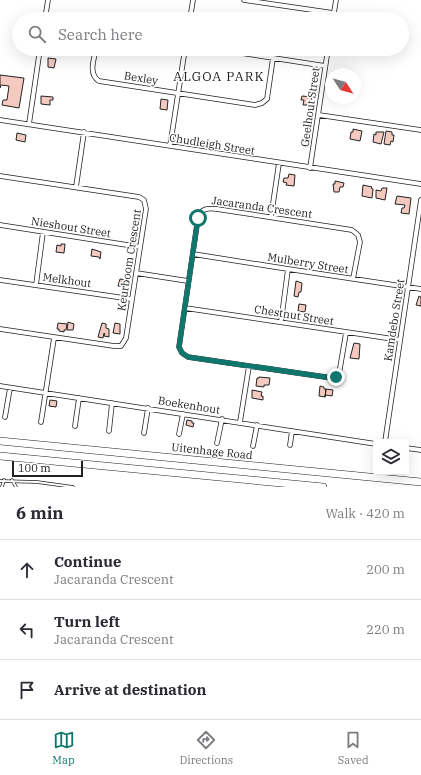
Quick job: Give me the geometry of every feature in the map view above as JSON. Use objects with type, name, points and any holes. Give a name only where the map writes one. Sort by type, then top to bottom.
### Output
[{"type":"main road","name":"Uitenhage Road","points":[[0,441],[421,482]]},
{"type":"main road","points":[[0,456],[323,487]]},
{"type":"street","points":[[46,12],[48,0]]},
{"type":"street","points":[[191,12],[193,0]]},
{"type":"street","points":[[244,0],[327,12]]},
{"type":"street","points":[[279,5],[280,0]]},
{"type":"street","points":[[334,12],[336,0]]},
{"type":"street","points":[[29,124],[39,56]]},
{"type":"street","name":"Bexley","points":[[95,56],[92,72],[96,79],[255,105],[262,103],[267,98],[273,58]]},
{"type":"street","points":[[170,146],[184,56]]},
{"type":"street","points":[[260,56],[325,66]]},
{"type":"street","name":"Geelhout Street","points":[[310,168],[327,56]]},
{"type":"street","points":[[319,115],[421,130]]},
{"type":"street","name":"Chudleigh Street","points":[[0,120],[421,184]]},
{"type":"street","points":[[76,187],[84,132]]},
{"type":"street","points":[[272,217],[279,163]]},
{"type":"street","name":"Keurboom Crescent","points":[[0,176],[135,196],[143,199],[146,209],[126,338],[121,346],[54,338],[0,329]]},
{"type":"street","name":"Kamdebo Street","points":[[385,439],[421,200]]},
{"type":"street","name":"Jacaranda Crescent","points":[[346,333],[339,374],[334,378],[188,357],[182,353],[179,347],[198,218],[200,212],[205,208],[272,217],[355,231],[360,242],[353,279]]},
{"type":"street","name":"Nieshout Street","points":[[0,225],[140,247]]},
{"type":"street","points":[[36,285],[43,232]]},
{"type":"street","name":"Mulberry Street","points":[[193,254],[421,289]]},
{"type":"street","points":[[282,322],[288,269]]},
{"type":"street","points":[[136,273],[188,281]]},
{"type":"street","name":"Melkhout","points":[[0,280],[131,299]]},
{"type":"street","name":"Chestnut Street","points":[[185,308],[400,340]]},
{"type":"street","points":[[41,422],[54,338]]},
{"type":"street","points":[[240,422],[249,366]]},
{"type":"street","name":"Boekenhout","points":[[0,386],[222,419],[373,444]]},
{"type":"street","points":[[5,417],[10,388]]},
{"type":"street","points":[[75,426],[79,398]]},
{"type":"street","points":[[109,431],[112,403]]},
{"type":"street","points":[[144,433],[148,408]]},
{"type":"street","points":[[180,434],[183,414]]},
{"type":"street","points":[[217,443],[222,419]]},
{"type":"street","points":[[253,446],[257,425]]},
{"type":"street","points":[[290,445],[292,431]]},
{"type":"street","points":[[409,448],[421,450]]},
{"type":"lane","points":[[2,487],[4,480]]},
{"type":"lane","points":[[12,480],[16,487]]},
{"type":"lane","points":[[0,481],[12,480],[73,487]]},
{"type":"building","points":[[48,58],[56,59],[54,68],[48,67]]},
{"type":"building","points":[[0,75],[24,78],[19,108],[2,105],[3,100],[7,100],[9,86],[1,85],[0,88]]},
{"type":"building","points":[[41,96],[53,97],[53,100],[50,100],[50,105],[41,104]]},
{"type":"building","points":[[302,96],[312,97],[309,105],[303,105],[304,100],[301,100]]},
{"type":"building","points":[[161,99],[168,100],[167,110],[160,109]]},
{"type":"building","points":[[353,129],[362,131],[360,141],[350,139]]},
{"type":"building","points":[[386,131],[392,132],[392,135],[394,135],[393,142],[391,141],[390,145],[384,144]]},
{"type":"building","points":[[376,132],[384,132],[381,144],[373,142],[374,134],[376,135]]},
{"type":"building","points":[[17,133],[26,135],[25,142],[16,140]]},
{"type":"building","points":[[289,174],[295,175],[294,186],[286,185],[287,183],[283,182],[284,178],[288,178]]},
{"type":"building","points":[[335,181],[344,183],[343,187],[340,187],[339,192],[334,192],[333,184],[335,184]]},
{"type":"building","points":[[363,185],[372,187],[372,198],[362,196]]},
{"type":"building","points":[[382,188],[387,188],[385,200],[376,198],[376,190],[381,191]]},
{"type":"building","points":[[397,196],[411,198],[409,214],[401,213],[402,208],[404,208],[405,205],[395,204]]},
{"type":"building","points":[[61,244],[65,244],[64,253],[56,252],[57,245],[61,246]]},
{"type":"building","points":[[92,249],[101,252],[100,259],[99,257],[91,256]]},
{"type":"building","points":[[120,279],[127,280],[126,287],[118,286]]},
{"type":"building","points":[[296,281],[302,283],[301,292],[299,292],[298,297],[294,296]]},
{"type":"building","points":[[419,296],[421,297],[421,306],[416,305]]},
{"type":"building","points":[[299,304],[306,305],[305,312],[298,311]]},
{"type":"building","points":[[68,322],[74,324],[73,330],[67,330]]},
{"type":"building","points":[[58,323],[67,324],[64,332],[57,329]]},
{"type":"building","points":[[102,323],[106,324],[106,328],[109,329],[109,337],[104,336],[104,333],[103,338],[98,337]]},
{"type":"building","points":[[115,323],[120,324],[120,334],[113,333]]},
{"type":"building","points":[[354,343],[360,344],[359,359],[350,358]]},
{"type":"building","points":[[257,378],[270,378],[269,385],[264,385],[264,387],[256,386]]},
{"type":"building","points":[[320,386],[326,389],[325,397],[319,396]]},
{"type":"building","points":[[326,389],[333,390],[332,396],[326,395],[325,397]]},
{"type":"building","points":[[252,390],[262,392],[261,396],[263,396],[263,400],[252,398]]},
{"type":"building","points":[[50,400],[57,401],[56,407],[49,406]]},
{"type":"building","points":[[187,420],[194,423],[193,427],[186,425]]},
{"type":"district","name":"ALGOA PARK","points":[[219,76]]},
{"type":"route","points":[[198,218],[179,347],[182,353],[188,357],[332,378],[336,377]]}]
